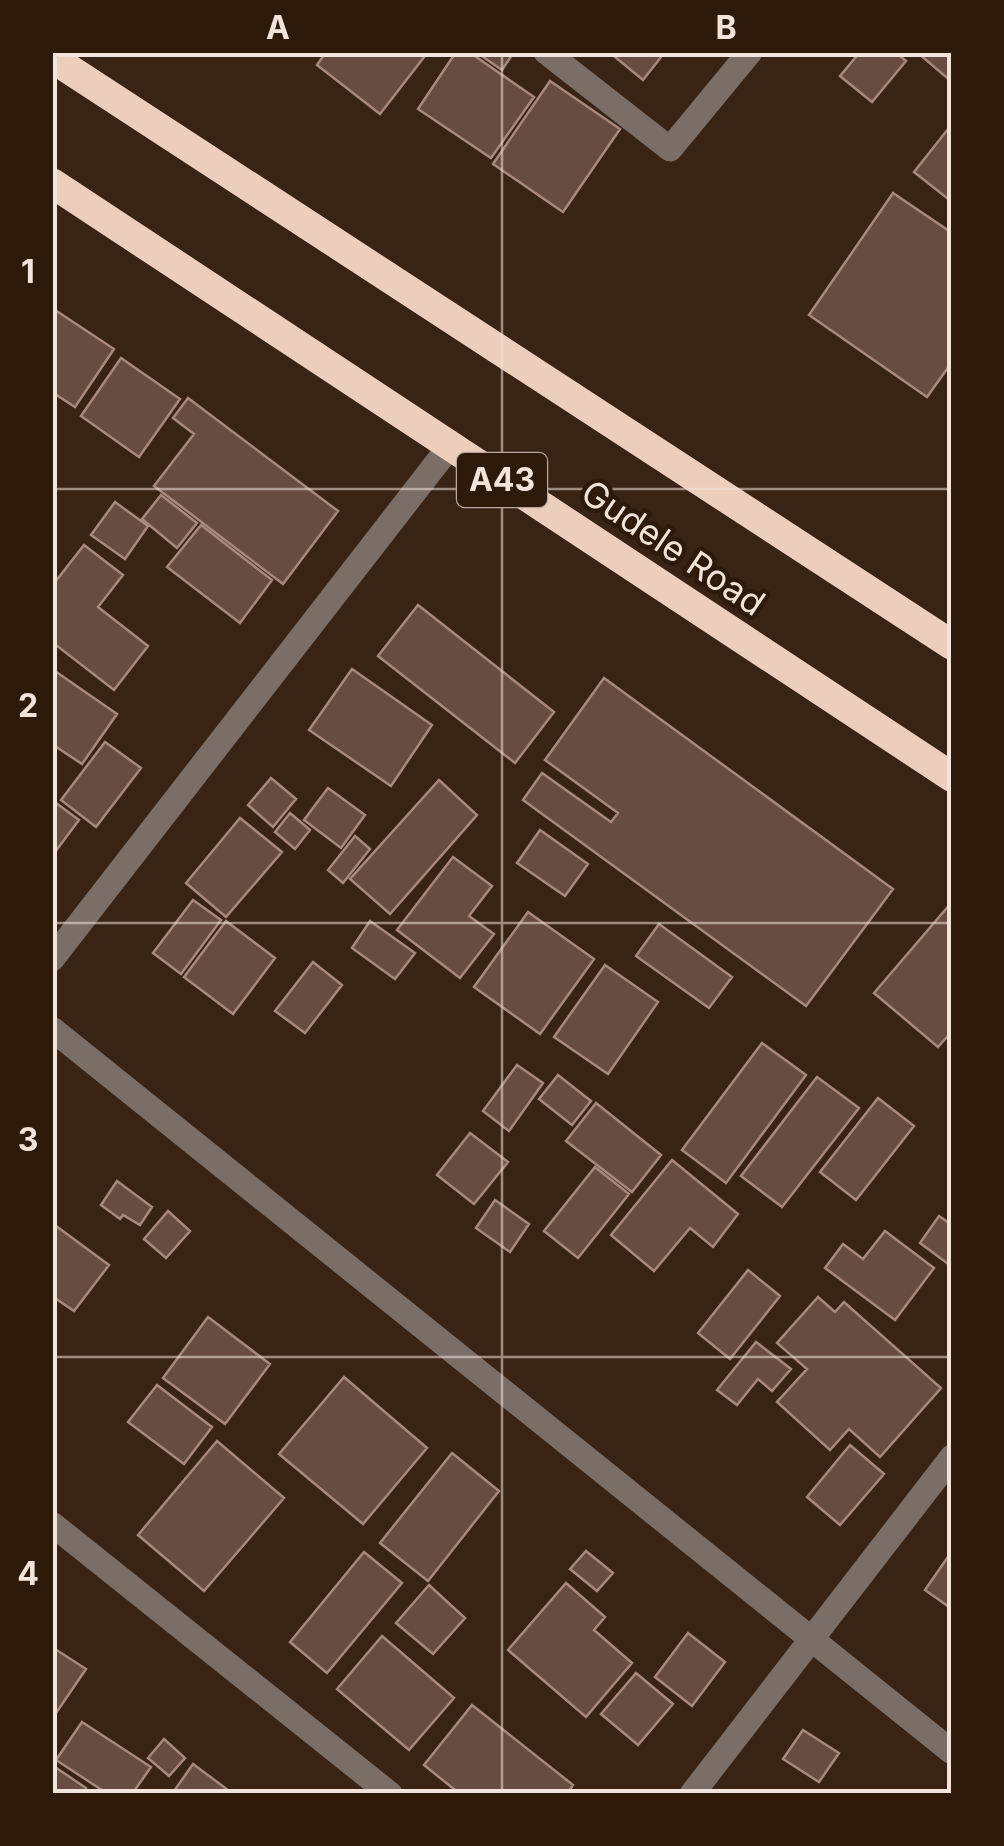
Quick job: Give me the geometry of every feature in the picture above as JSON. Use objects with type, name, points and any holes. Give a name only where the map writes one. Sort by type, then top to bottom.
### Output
[{"type":"highway","name":"Gudele Road","points":[[52,58],[952,646]]},
{"type":"highway","name":"Gudele Road","points":[[52,183],[952,777]]},
{"type":"street","points":[[546,52],[670,149],[750,52]]},
{"type":"street","points":[[52,959],[450,446]]},
{"type":"street","points":[[52,1028],[952,1752]]},
{"type":"street","points":[[692,1794],[952,1457]]},
{"type":"street","points":[[52,1524],[390,1794]]},
{"type":"building","points":[[326,52],[428,52],[380,114],[317,65]]},
{"type":"building","points":[[456,52],[469,52],[534,97],[491,158],[418,109]]},
{"type":"building","points":[[476,52],[514,52],[502,70]]},
{"type":"building","points":[[609,52],[665,52],[643,80]]},
{"type":"building","points":[[860,52],[895,52],[906,61],[872,102],[840,76]]},
{"type":"building","points":[[920,52],[952,52],[952,82],[919,54]]},
{"type":"building","points":[[550,81],[620,129],[563,212],[493,164]]},
{"type":"building","points":[[952,124],[952,202],[914,172]]},
{"type":"building","points":[[893,193],[952,233],[952,362],[927,397],[809,315]]},
{"type":"building","points":[[52,308],[114,349],[75,407],[52,392]]},
{"type":"building","points":[[121,358],[180,399],[139,457],[81,416]]},
{"type":"building","points":[[188,398],[338,511],[283,584],[154,486],[194,434],[173,418]]},
{"type":"building","points":[[161,495],[197,523],[177,548],[142,519]]},
{"type":"building","points":[[115,502],[148,526],[125,559],[91,535]]},
{"type":"building","points":[[201,525],[272,580],[240,623],[167,567]]},
{"type":"building","points":[[84,545],[123,575],[98,607],[148,646],[114,690],[52,642],[52,586]]},
{"type":"building","points":[[418,605],[554,712],[515,763],[378,656]]},
{"type":"building","points":[[52,669],[117,714],[82,764],[52,744]]},
{"type":"building","points":[[352,669],[432,725],[391,786],[309,730]]},
{"type":"building","points":[[604,678],[893,889],[806,1006],[523,800],[542,773],[611,822],[618,813],[545,760]]},
{"type":"building","points":[[105,742],[141,768],[96,827],[61,800]]},
{"type":"building","points":[[271,778],[296,799],[273,827],[248,805]]},
{"type":"building","points":[[439,780],[477,815],[390,914],[350,879]]},
{"type":"building","points":[[328,788],[365,815],[341,848],[304,820]]},
{"type":"building","points":[[52,800],[79,820],[52,856]]},
{"type":"building","points":[[290,813],[310,830],[295,849],[275,832]]},
{"type":"building","points":[[240,818],[282,852],[226,917],[186,883]]},
{"type":"building","points":[[540,830],[588,864],[565,896],[517,863]]},
{"type":"building","points":[[355,836],[370,849],[343,883],[328,870]]},
{"type":"building","points":[[453,857],[492,886],[469,916],[494,934],[460,978],[397,930]]},
{"type":"building","points":[[193,900],[221,920],[181,974],[153,953]]},
{"type":"building","points":[[952,902],[952,1041],[947,1037],[938,1047],[874,993]]},
{"type":"building","points":[[528,912],[594,959],[540,1034],[474,987]]},
{"type":"building","points":[[226,921],[275,958],[233,1014],[184,977]]},
{"type":"building","points":[[370,921],[415,953],[395,979],[352,948]]},
{"type":"building","points":[[659,924],[732,977],[709,1008],[636,956]]},
{"type":"building","points":[[313,962],[342,985],[305,1033],[275,1011]]},
{"type":"building","points":[[605,965],[658,1002],[608,1074],[554,1037]]},
{"type":"building","points":[[762,1043],[806,1075],[726,1183],[682,1150]]},
{"type":"building","points":[[517,1065],[543,1083],[509,1131],[483,1111]]},
{"type":"building","points":[[558,1075],[591,1101],[572,1125],[539,1099]]},
{"type":"building","points":[[817,1077],[859,1108],[782,1207],[741,1176]]},
{"type":"building","points":[[878,1098],[914,1126],[856,1200],[820,1172]]},
{"type":"building","points":[[596,1103],[661,1155],[632,1192],[566,1141]]},
{"type":"building","points":[[470,1133],[508,1162],[474,1204],[437,1175]]},
{"type":"building","points":[[672,1160],[738,1214],[713,1247],[690,1228],[654,1271],[611,1235]]},
{"type":"building","points":[[595,1167],[629,1194],[578,1258],[544,1231]]},
{"type":"building","points":[[117,1181],[152,1207],[140,1225],[123,1215],[120,1219],[101,1205]]},
{"type":"building","points":[[495,1200],[529,1224],[510,1252],[476,1228]]},
{"type":"building","points":[[168,1211],[190,1231],[166,1258],[144,1239]]},
{"type":"building","points":[[939,1216],[952,1225],[951,1266],[920,1243]]},
{"type":"building","points":[[52,1223],[109,1265],[74,1311],[52,1296]]},
{"type":"building","points":[[885,1231],[934,1268],[895,1320],[825,1268],[843,1244],[863,1259]]},
{"type":"building","points":[[748,1270],[780,1296],[730,1359],[698,1333]]},
{"type":"building","points":[[818,1297],[835,1312],[844,1302],[941,1388],[880,1457],[849,1429],[830,1450],[777,1402],[807,1369],[777,1343]]},
{"type":"building","points":[[208,1317],[270,1364],[225,1424],[163,1378]]},
{"type":"building","points":[[756,1342],[791,1369],[772,1391],[758,1379],[737,1405],[717,1390]]},
{"type":"building","points":[[344,1377],[427,1448],[363,1524],[279,1454]]},
{"type":"building","points":[[157,1385],[212,1427],[184,1464],[128,1422]]},
{"type":"building","points":[[217,1441],[284,1498],[204,1591],[138,1535]]},
{"type":"building","points":[[850,1445],[884,1474],[840,1525],[807,1497]]},
{"type":"building","points":[[452,1453],[499,1491],[428,1581],[380,1543]]},
{"type":"building","points":[[586,1551],[613,1573],[597,1591],[570,1569]]},
{"type":"building","points":[[952,1551],[952,1609],[925,1590]]},
{"type":"building","points":[[364,1552],[402,1583],[327,1673],[290,1642]]},
{"type":"building","points":[[566,1583],[605,1617],[594,1630],[632,1663],[586,1717],[508,1650]]},
{"type":"building","points":[[429,1585],[465,1618],[433,1654],[396,1623]]},
{"type":"building","points":[[688,1633],[725,1662],[692,1706],[655,1677]]},
{"type":"building","points":[[382,1636],[454,1698],[409,1750],[337,1689]]},
{"type":"building","points":[[52,1647],[86,1669],[52,1719]]},
{"type":"building","points":[[636,1673],[673,1704],[638,1745],[601,1714]]},
{"type":"building","points":[[472,1705],[573,1785],[567,1794],[460,1794],[424,1765]]},
{"type":"building","points":[[82,1722],[151,1767],[132,1794],[108,1794],[56,1760]]},
{"type":"building","points":[[803,1730],[839,1753],[819,1782],[783,1759]]},
{"type":"building","points":[[164,1739],[185,1758],[169,1776],[148,1758]]},
{"type":"building","points":[[193,1764],[232,1793],[172,1794]]},
{"type":"building","points":[[52,1765],[86,1788],[82,1794],[52,1794]]}]
